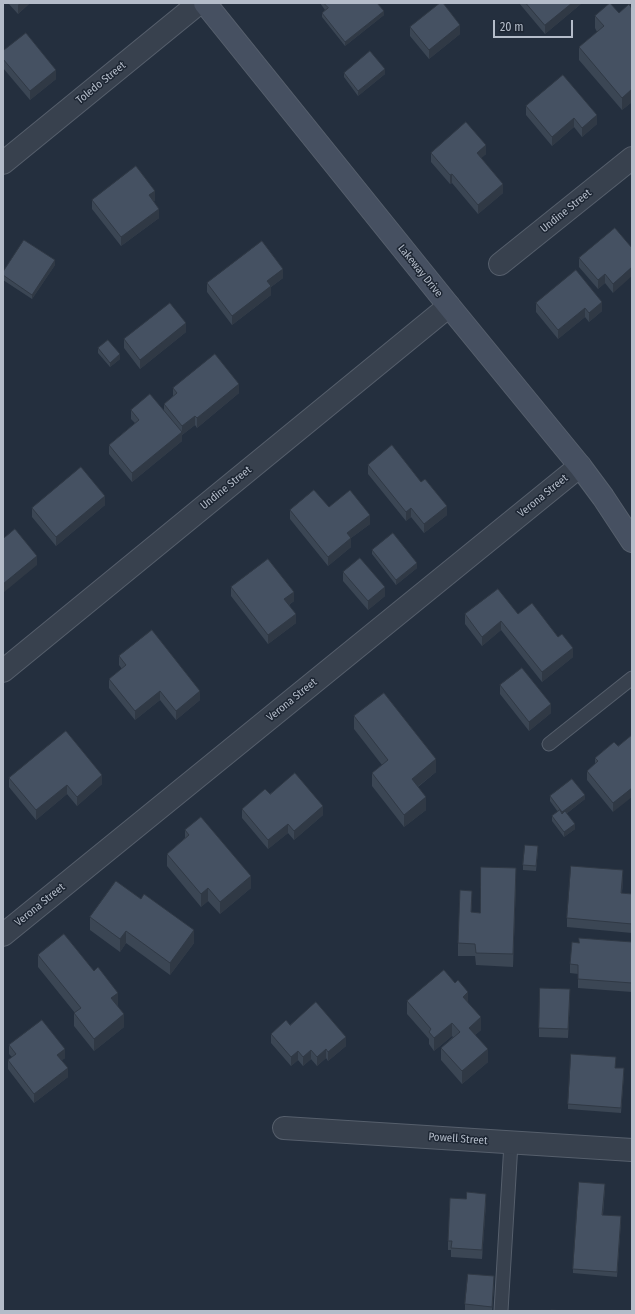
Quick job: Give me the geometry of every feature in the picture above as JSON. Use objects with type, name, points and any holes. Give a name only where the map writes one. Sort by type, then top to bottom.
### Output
[{"type":"main road","name":"Lakeway Drive","points":[[206,3],[449,306],[580,466],[604,497],[632,541]]},
{"type":"street","name":"Toledo Street","points":[[3,163],[199,3]]},
{"type":"street","name":"Undine Street","points":[[500,264],[632,158]]},
{"type":"street","name":"Undine Street","points":[[3,671],[449,306]]},
{"type":"street","name":"Verona Street","points":[[3,935],[580,466]]},
{"type":"street","name":"Powell Street","points":[[284,1128],[632,1150]]},
{"type":"lane","points":[[549,744],[632,678]]},
{"type":"lane","points":[[501,1311],[510,1143]]},
{"type":"building","points":[[324,3],[377,3],[384,11],[345,42],[322,13],[328,8]]},
{"type":"building","points":[[440,3],[443,3],[460,25],[429,50],[410,27]]},
{"type":"building","points":[[526,3],[572,3],[545,25]]},
{"type":"building","points":[[610,3],[619,13],[629,4],[632,9],[632,89],[622,98],[579,47],[604,26],[595,16]]},
{"type":"building","points":[[26,33],[56,70],[30,91],[3,59],[3,51]]},
{"type":"building","points":[[370,51],[385,69],[358,91],[344,73]]},
{"type":"building","points":[[563,75],[597,115],[582,128],[574,118],[552,137],[526,106]]},
{"type":"building","points":[[466,122],[486,145],[477,153],[503,184],[478,205],[452,174],[450,175],[431,153]]},
{"type":"building","points":[[136,166],[155,191],[149,195],[159,209],[121,237],[92,200]]},
{"type":"building","points":[[615,228],[632,248],[632,267],[613,284],[605,274],[598,280],[579,258]]},
{"type":"building","points":[[24,240],[55,260],[32,295],[3,275],[3,272]]},
{"type":"building","points":[[262,241],[283,269],[267,281],[271,286],[232,316],[207,283]]},
{"type":"building","points":[[576,270],[602,302],[589,313],[585,308],[558,330],[536,303]]},
{"type":"building","points":[[170,303],[186,323],[140,360],[124,339]]},
{"type":"building","points":[[108,340],[120,354],[110,363],[98,348]]},
{"type":"building","points":[[215,354],[239,384],[197,418],[195,416],[182,426],[164,404],[177,393],[173,388]]},
{"type":"building","points":[[150,394],[182,432],[132,473],[109,445],[139,420],[131,410]]},
{"type":"building","points":[[392,445],[421,482],[425,479],[447,506],[424,524],[411,508],[406,512],[368,465]]},
{"type":"building","points":[[81,467],[105,496],[56,537],[32,508]]},
{"type":"building","points":[[314,490],[329,507],[350,490],[370,515],[347,533],[351,538],[328,557],[290,510]]},
{"type":"building","points":[[15,529],[37,556],[3,584],[3,539]]},
{"type":"building","points":[[393,533],[417,563],[396,580],[372,550]]},
{"type":"building","points":[[360,558],[385,587],[368,601],[343,572]]},
{"type":"building","points":[[268,559],[294,592],[284,599],[296,614],[268,635],[231,587]]},
{"type":"building","points":[[498,589],[518,614],[532,603],[558,637],[562,634],[573,648],[542,672],[501,621],[482,637],[465,614]]},
{"type":"building","points":[[152,630],[200,691],[176,711],[160,691],[135,711],[109,679],[126,665],[119,656]]},
{"type":"building","points":[[522,668],[551,704],[529,722],[500,685]]},
{"type":"building","points":[[384,693],[436,759],[412,779],[426,797],[404,815],[372,773],[388,760],[354,716]]},
{"type":"building","points":[[66,731],[102,775],[77,797],[67,785],[36,810],[9,778]]},
{"type":"building","points":[[631,736],[632,788],[613,803],[587,771],[598,761],[595,758],[614,742],[618,746]]},
{"type":"building","points":[[295,773],[323,806],[294,831],[288,824],[268,840],[242,809],[265,789],[270,794]]},
{"type":"building","points":[[572,779],[585,795],[562,812],[550,796]]},
{"type":"building","points":[[560,810],[562,814],[565,811],[575,824],[564,832],[552,816]]},
{"type":"building","points":[[201,817],[251,876],[220,902],[208,888],[201,894],[167,854],[189,835],[185,830]]},
{"type":"building","points":[[525,845],[538,846],[536,866],[523,865]]},
{"type":"building","points":[[571,866],[623,870],[621,893],[632,894],[632,924],[567,918]]},
{"type":"building","points":[[481,867],[516,868],[513,954],[476,953],[475,944],[458,943],[460,890],[472,891],[471,912],[480,913]]},
{"type":"building","points":[[116,881],[141,899],[144,894],[194,930],[170,963],[126,931],[120,939],[90,917]]},
{"type":"building","points":[[64,934],[94,971],[98,967],[118,993],[111,998],[124,1014],[94,1039],[74,1013],[81,1008],[38,955]]},
{"type":"building","points":[[579,938],[632,942],[632,983],[578,979],[578,965],[570,964],[572,942],[579,943]]},
{"type":"building","points":[[444,970],[455,983],[458,980],[468,992],[463,997],[481,1017],[469,1028],[488,1049],[462,1071],[441,1048],[460,1032],[452,1023],[434,1038],[429,1032],[431,1029],[407,1001]]},
{"type":"building","points":[[540,988],[570,989],[568,1029],[539,1028]]},
{"type":"building","points":[[316,1002],[346,1037],[328,1052],[326,1049],[317,1057],[311,1050],[303,1057],[298,1051],[291,1057],[271,1034],[286,1020],[290,1025]]},
{"type":"building","points":[[42,1020],[65,1049],[57,1055],[68,1068],[34,1094],[8,1060],[16,1054],[9,1045]]},
{"type":"building","points":[[571,1054],[616,1057],[615,1068],[624,1068],[621,1108],[568,1104]]},
{"type":"building","points":[[579,1182],[605,1184],[602,1215],[621,1216],[617,1272],[573,1269]]},
{"type":"building","points":[[467,1192],[486,1194],[482,1250],[451,1248],[452,1241],[448,1241],[450,1198],[466,1199]]},
{"type":"building","points":[[468,1274],[494,1276],[492,1307],[465,1304]]}]
